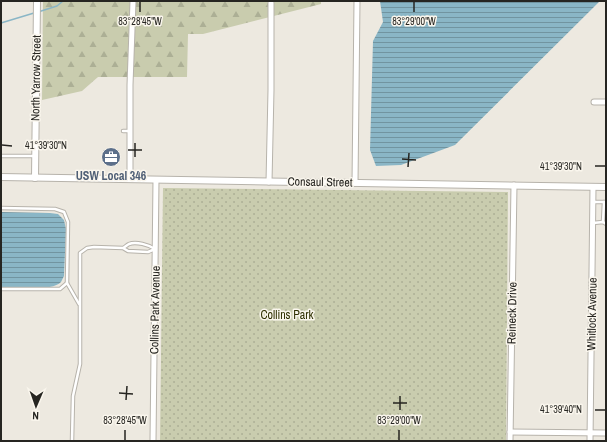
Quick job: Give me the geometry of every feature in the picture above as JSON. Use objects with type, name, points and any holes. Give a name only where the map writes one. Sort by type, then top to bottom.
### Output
[{"type":"street","name":"North Yarrow Street","points":[[35,178],[37,1]]},
{"type":"street","points":[[130,179],[133,1]]},
{"type":"street","points":[[354,183],[357,1]]},
{"type":"street","points":[[269,182],[271,2]]},
{"type":"street","points":[[594,102],[606,102]]},
{"type":"street","name":"Consaul Street","points":[[1,178],[90,175],[156,180],[606,187]]},
{"type":"street","name":"Collins Park Avenue","points":[[154,441],[156,180]]},
{"type":"street","name":"Reineck Drive","points":[[510,441],[514,185]]},
{"type":"street","name":"Whitlock Avenue","points":[[590,441],[594,187]]},
{"type":"street","points":[[510,432],[606,433]]},
{"type":"lane","points":[[123,131],[130,131]]},
{"type":"lane","points":[[1,156],[35,156]]},
{"type":"lane","points":[[593,202],[605,202],[602,222]]},
{"type":"lane","points":[[1,208],[55,209],[64,212],[68,222],[67,283],[80,305]]},
{"type":"lane","points":[[593,222],[602,222],[606,224]]},
{"type":"lane","points":[[123,248],[129,244],[148,244],[155,249]]},
{"type":"lane","points":[[72,441],[73,396],[80,364],[80,253],[87,248],[123,248],[128,251],[148,252],[155,249]]},
{"type":"lane","points":[[1,290],[60,289],[67,283]]},
{"type":"green space","points":[[43,1],[321,1],[321,4],[203,34],[188,34],[187,77],[98,77],[82,91],[42,100]]},
{"type":"green space","name":"Collins Park","points":[[163,188],[508,192],[506,441],[160,441]]},
{"type":"water","points":[[380,1],[600,1],[455,145],[401,165],[376,166],[370,150],[373,41],[383,22]]},
{"type":"water","points":[[1,212],[58,214],[64,220],[66,229],[64,276],[61,282],[50,287],[41,288],[1,287]]},
{"type":"waterway","points":[[38,12],[57,6],[63,1]]},
{"type":"waterway","points":[[1,23],[34,13]]},
{"type":"place","name":"USW Local 346","points":[[111,157]]}]
